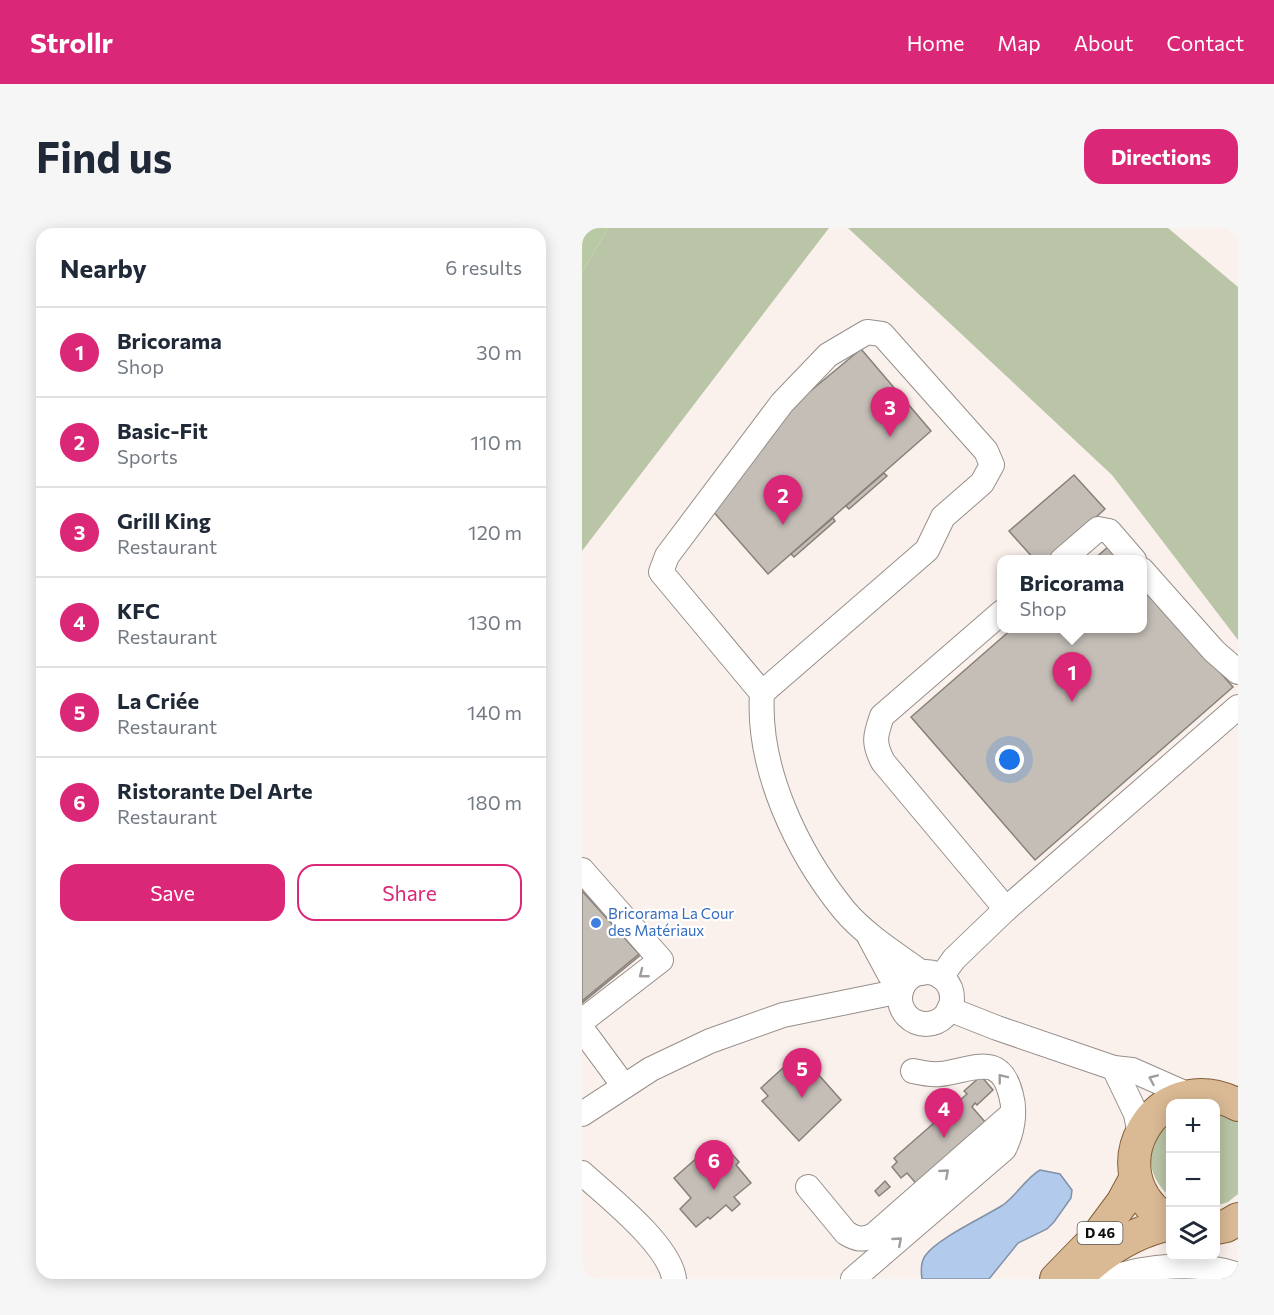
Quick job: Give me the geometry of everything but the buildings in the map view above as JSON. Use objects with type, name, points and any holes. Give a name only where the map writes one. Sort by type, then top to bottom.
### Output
[{"type":"main road","points":[[1166,1220],[1156,1214],[1145,1201],[1135,1179],[1135,1146],[1145,1124],[1156,1111],[1177,1099],[1207,1094],[1233,1100]]},
{"type":"main road","name":"D 46","points":[[1056,1279],[1096,1238],[1122,1203],[1135,1179]]},
{"type":"main road","points":[[1220,1227],[1238,1219]]},
{"type":"main road","name":"D 46","points":[[1076,1279],[1099,1257],[1130,1237],[1166,1224]]},
{"type":"street","points":[[762,693],[661,572],[667,556],[782,403],[828,356],[867,332],[882,334],[986,451],[992,465],[982,483],[943,517],[927,550],[762,693],[760,717],[768,760],[779,797],[797,838],[845,911],[871,940],[902,996],[907,1017],[923,1024],[934,1023],[943,1017],[950,1009],[952,997],[949,986],[871,940]]},
{"type":"street","points":[[1068,555],[1098,529],[1109,531],[1130,555]]},
{"type":"street","points":[[1147,575],[1214,651],[1238,672]]},
{"type":"street","points":[[997,616],[882,716],[875,748],[883,762],[1006,909]]},
{"type":"street","points":[[902,996],[907,981],[917,974],[932,975],[954,958],[1006,909],[1238,708]]},
{"type":"street","points":[[582,870],[661,960],[582,1021]]},
{"type":"street","points":[[850,1002],[866,988],[874,970],[871,940]]},
{"type":"street","points":[[582,1114],[651,1069],[710,1041],[783,1016],[850,1002],[902,996]]},
{"type":"street","points":[[950,1009],[997,1028],[1114,1068],[1132,1070],[1191,1096]]},
{"type":"street","points":[[582,1029],[624,1086]]},
{"type":"street","points":[[853,1279],[1004,1149],[1012,1126],[1012,1098],[1008,1084],[999,1071],[990,1066],[979,1065],[942,1074],[913,1071]]},
{"type":"street","points":[[1114,1068],[1136,1114],[1140,1135]]},
{"type":"street","points":[[808,1187],[846,1233],[855,1238],[866,1239],[874,1235],[1012,1114]]},
{"type":"street","points":[[582,1173],[632,1218],[654,1243],[673,1272],[674,1279]]},
{"type":"street","points":[[1220,1235],[1238,1239]]},
{"type":"street","points":[[1109,1279],[1133,1270],[1180,1267],[1222,1269],[1238,1275]]},
{"type":"green space","points":[[582,228],[608,228],[582,273]]},
{"type":"green space","points":[[608,228],[829,228],[582,551],[582,273]]},
{"type":"green space","points":[[848,228],[1168,228],[1238,287],[1238,640],[1112,475]]},
{"type":"green space","points":[[1220,1109],[1238,1120],[1238,1194],[1220,1205]]},
{"type":"green space","points":[[1166,1122],[1166,1193],[1154,1174],[1150,1159],[1153,1141]]},
{"type":"water","points":[[1040,1170],[1060,1174],[1072,1190],[1071,1198],[1047,1229],[1018,1243],[989,1279],[922,1279],[922,1262],[931,1249],[1003,1205]]},
{"type":"place","name":"Grill King","points":[[890,437]]},
{"type":"place","name":"Basic-Fit","points":[[783,525]]},
{"type":"place","name":"Bricorama","points":[[1072,702]]},
{"type":"place","name":"Bricorama La Cour des Matériaux","points":[[596,923]]},
{"type":"place","name":"La Criée","points":[[802,1098]]},
{"type":"place","name":"KFC","points":[[944,1138]]},
{"type":"place","name":"Ristorante Del Arte","points":[[714,1190]]}]
